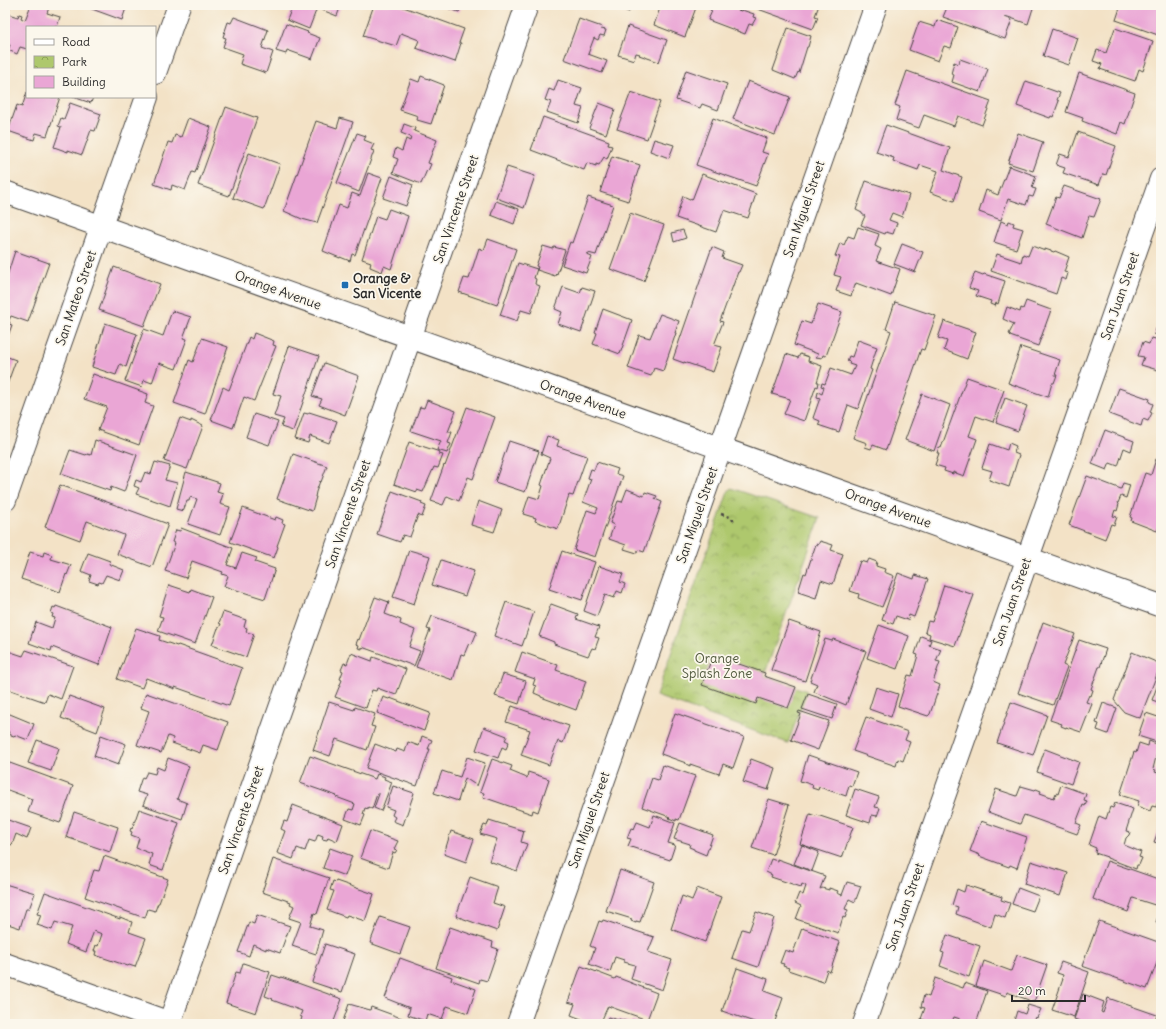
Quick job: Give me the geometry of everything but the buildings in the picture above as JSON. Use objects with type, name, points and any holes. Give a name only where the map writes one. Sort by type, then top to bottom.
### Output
[{"type":"street","points":[[156,70],[179,5]]},
{"type":"street","name":"San Vincente Street","points":[[170,1023],[527,5]]},
{"type":"street","name":"San Miguel Street","points":[[518,1024],[876,5]]},
{"type":"street","name":"San Mateo Street","points":[[5,500],[146,98]]},
{"type":"street","name":"San Juan Street","points":[[864,1024],[1161,179]]},
{"type":"street","name":"Orange Avenue","points":[[5,192],[1161,606]]},
{"type":"street","points":[[5,964],[170,1023]]},
{"type":"green space","name":"Orange Splash Zone","points":[[731,488],[820,518],[764,676],[807,691],[788,743],[656,696],[728,492]]},
{"type":"place","name":"Orange & San Vicente","points":[[345,285]]}]
